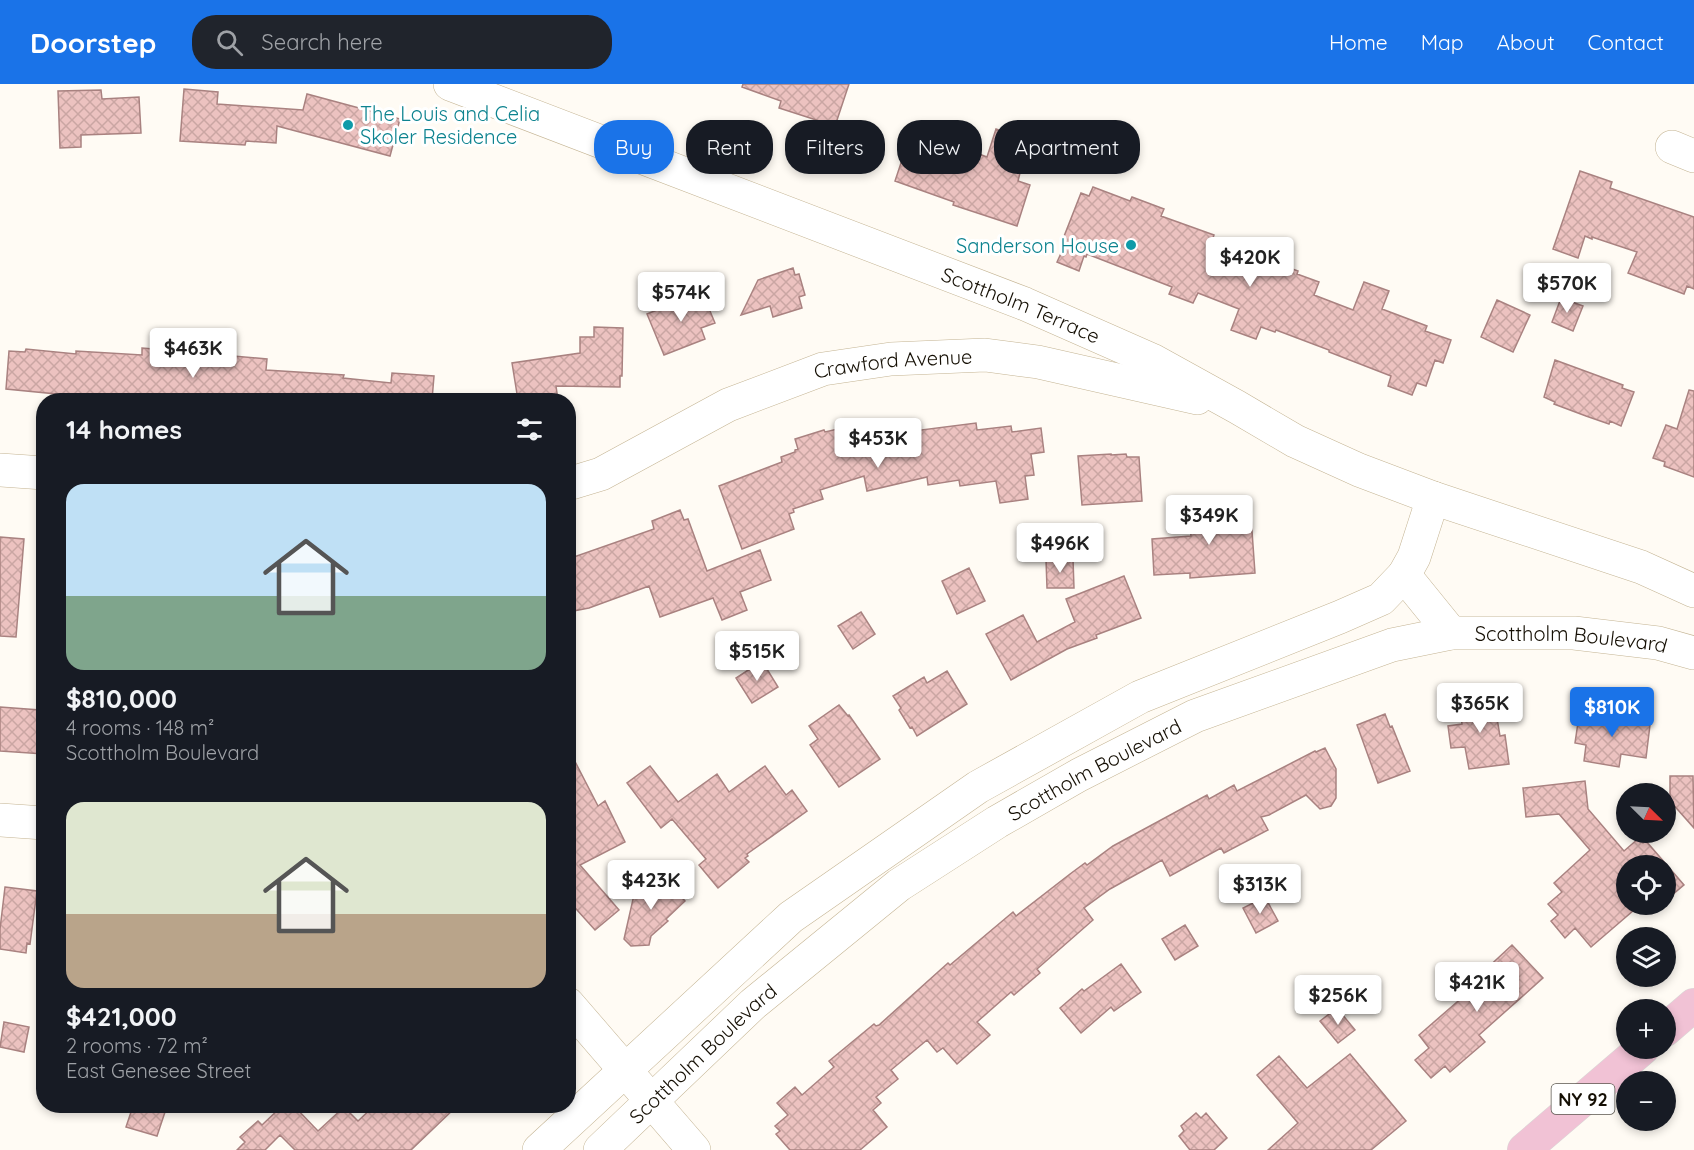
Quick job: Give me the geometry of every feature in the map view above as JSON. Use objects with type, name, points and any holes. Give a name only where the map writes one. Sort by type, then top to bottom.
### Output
[{"type":"main road","points":[[1676,1021],[1694,1005]]},
{"type":"main road","name":"NY 92","points":[[1524,1150],[1630,1059]]},
{"type":"street","name":"Scottholm Terrace","points":[[450,84],[1025,304],[1152,360],[1295,441],[1359,470],[1433,498]]},
{"type":"street","name":"Crawford Avenue","points":[[576,482],[601,474],[728,405],[823,369],[891,359],[985,355],[1028,360],[1237,407]]},
{"type":"street","points":[[0,470],[36,472]]},
{"type":"street","points":[[1451,633],[1404,575],[1414,557],[1433,498],[1641,567],[1694,591]]},
{"type":"street","name":"Scottholm Boulevard","points":[[539,1150],[791,917],[978,787],[1140,697],[1340,617],[1381,598],[1404,575]]},
{"type":"street","name":"Scottholm Boulevard","points":[[600,1150],[762,996],[899,885],[997,822],[1079,775],[1195,716],[1392,645],[1451,633],[1574,633],[1658,643],[1694,653]]},
{"type":"street","points":[[0,820],[36,822]]},
{"type":"street","points":[[576,1013],[694,1150]]},
{"type":"building","points":[[743,84],[849,84],[837,120],[816,120],[779,108],[781,101],[742,87]]},
{"type":"building","points":[[184,89],[218,92],[217,104],[303,110],[307,94],[400,119],[390,156],[277,126],[276,143],[246,141],[245,145],[180,141]]},
{"type":"building","points":[[101,90],[102,99],[139,97],[141,133],[81,135],[81,147],[60,148],[58,91]]},
{"type":"building","points":[[994,135],[994,174],[1020,174],[1018,181],[1030,185],[1017,226],[953,205],[954,202],[895,181],[897,174],[982,174],[982,155],[987,157]]},
{"type":"building","points":[[1580,171],[1612,182],[1610,188],[1694,217],[1694,289],[1687,286],[1684,294],[1628,273],[1637,252],[1592,237],[1592,239],[1585,236],[1578,258],[1553,249]]},
{"type":"building","points":[[1093,187],[1130,201],[1132,197],[1164,209],[1161,216],[1214,235],[1211,244],[1258,260],[1259,257],[1298,271],[1297,274],[1319,282],[1314,295],[1353,310],[1364,282],[1389,291],[1382,309],[1427,326],[1425,331],[1451,340],[1443,363],[1435,360],[1426,386],[1417,383],[1412,395],[1388,386],[1391,376],[1276,330],[1275,332],[1261,327],[1256,339],[1231,330],[1239,309],[1198,293],[1193,303],[1169,294],[1172,287],[1087,254],[1086,257],[1084,256],[1079,271],[1057,262],[1063,249],[1061,248],[1065,240],[1063,239],[1081,193],[1089,196]]},
{"type":"building","points":[[793,268],[795,275],[799,274],[805,295],[799,297],[802,308],[773,317],[770,306],[741,315],[758,280]]},
{"type":"building","points":[[702,292],[715,323],[701,328],[705,339],[664,355],[647,314]]},
{"type":"building","points":[[1561,298],[1583,306],[1573,331],[1552,322]]},
{"type":"building","points":[[1497,300],[1530,315],[1513,352],[1481,337]]},
{"type":"building","points":[[594,327],[623,328],[620,387],[556,386],[557,393],[517,393],[512,363],[580,353],[580,337],[594,337]]},
{"type":"building","points":[[142,348],[267,359],[266,370],[344,375],[343,378],[391,383],[392,373],[434,376],[433,393],[46,393],[6,389],[9,351],[25,352],[26,349],[76,354],[76,351],[142,355]]},
{"type":"building","points":[[1555,360],[1623,385],[1622,388],[1634,392],[1621,426],[1610,421],[1609,424],[1554,404],[1555,402],[1544,397]]},
{"type":"building","points":[[1689,390],[1694,391],[1694,477],[1664,466],[1665,462],[1653,458],[1666,425],[1677,429]]},
{"type":"building","points":[[889,419],[890,427],[896,425],[898,433],[976,423],[977,430],[1011,426],[1012,432],[1041,428],[1044,452],[1031,454],[1034,475],[1025,476],[1028,499],[1000,503],[996,481],[960,486],[959,480],[928,485],[927,477],[867,491],[864,476],[820,490],[823,499],[793,509],[794,512],[789,514],[794,529],[742,549],[719,486],[782,462],[781,457],[798,449],[795,439],[824,430],[825,432]]},
{"type":"building","points":[[1111,454],[1139,457],[1142,501],[1082,505],[1078,456]]},
{"type":"building","points":[[1244,507],[1245,517],[1251,517],[1255,573],[1190,578],[1190,573],[1154,575],[1152,539],[1191,536],[1189,511]]},
{"type":"building","points":[[680,510],[684,520],[688,519],[707,571],[760,550],[771,580],[740,592],[747,610],[722,620],[713,598],[660,617],[649,586],[576,610],[576,556],[654,529],[652,521]]},
{"type":"building","points":[[0,537],[24,539],[16,637],[0,636]]},
{"type":"building","points":[[1073,559],[1074,588],[1047,588],[1046,560]]},
{"type":"building","points":[[969,568],[985,601],[957,614],[942,581]]},
{"type":"building","points":[[1124,576],[1141,618],[1096,635],[1097,638],[1067,649],[1011,680],[986,634],[1023,615],[1037,642],[1075,622],[1066,599]]},
{"type":"building","points":[[861,612],[875,634],[853,649],[838,626]]},
{"type":"building","points":[[762,661],[778,687],[752,703],[736,678]]},
{"type":"building","points":[[947,671],[967,704],[917,736],[899,710],[901,708],[893,696],[924,677],[927,683]]},
{"type":"building","points":[[1493,695],[1500,736],[1505,735],[1509,764],[1469,769],[1465,747],[1451,748],[1448,726],[1462,724],[1458,700]]},
{"type":"building","points":[[839,705],[849,715],[880,759],[839,787],[810,745],[818,739],[809,726]]},
{"type":"building","points":[[0,707],[36,710],[36,753],[0,751]]},
{"type":"building","points":[[1591,713],[1640,720],[1639,724],[1650,725],[1646,758],[1621,754],[1619,767],[1584,761],[1586,745],[1575,743],[1579,716],[1590,718]]},
{"type":"building","points":[[1385,714],[1410,771],[1378,783],[1357,725]]},
{"type":"building","points":[[1325,748],[1336,769],[1336,798],[1331,806],[1320,809],[1306,795],[1261,817],[1268,830],[1224,853],[1221,848],[1170,876],[1162,860],[1110,889],[1084,908],[1093,920],[1037,969],[1040,973],[1014,995],[1011,992],[977,1022],[990,1035],[957,1064],[943,1048],[937,1052],[927,1040],[891,1070],[898,1079],[876,1097],[881,1103],[873,1110],[887,1127],[860,1150],[790,1150],[776,1134],[780,1131],[775,1126],[788,1115],[777,1103],[795,1087],[802,1095],[834,1067],[829,1061],[874,1024],[879,1025],[948,963],[950,965],[1013,912],[1016,916],[1085,863],[1087,865],[1113,846],[1207,795],[1209,799],[1234,785],[1237,791]]},
{"type":"building","points":[[576,763],[598,806],[605,801],[625,842],[580,865],[619,910],[595,930],[576,909]]},
{"type":"building","points":[[650,766],[678,802],[717,774],[729,792],[765,766],[786,795],[792,790],[807,811],[747,854],[745,858],[749,862],[718,888],[699,865],[706,859],[672,819],[661,828],[627,783]]},
{"type":"building","points":[[1670,776],[1693,776],[1694,828],[1676,808],[1676,783],[1670,783]]},
{"type":"building","points":[[1585,781],[1588,809],[1616,843],[1624,851],[1633,843],[1648,843],[1658,855],[1616,855],[1616,915],[1628,915],[1591,947],[1575,928],[1565,938],[1551,921],[1558,915],[1548,904],[1562,892],[1554,883],[1590,850],[1559,814],[1526,817],[1523,788]]},
{"type":"building","points":[[1676,876],[1684,885],[1676,892]]},
{"type":"building","points":[[667,880],[685,901],[651,936],[649,945],[631,946],[624,939],[636,886],[643,881],[662,885]]},
{"type":"building","points":[[5,887],[36,891],[30,944],[27,943],[26,953],[0,949]]},
{"type":"building","points":[[1265,897],[1278,921],[1256,933],[1243,908]]},
{"type":"building","points":[[1185,925],[1198,946],[1175,960],[1162,939]]},
{"type":"building","points":[[1512,945],[1543,978],[1479,1035],[1485,1042],[1450,1072],[1445,1066],[1431,1078],[1415,1060],[1429,1048],[1419,1035],[1487,976],[1483,972]]},
{"type":"building","points":[[1121,964],[1141,992],[1114,1011],[1111,1007],[1081,1033],[1060,1008],[1082,989],[1084,991]]},
{"type":"building","points":[[1337,1008],[1355,1030],[1338,1043],[1320,1021]]},
{"type":"building","points":[[4,1022],[29,1027],[24,1052],[0,1047]]},
{"type":"building","points":[[1350,1054],[1406,1121],[1371,1150],[1268,1150],[1298,1123],[1257,1075],[1279,1056],[1307,1088]]},
{"type":"building","points":[[131,1113],[165,1113],[157,1136],[126,1127]]},
{"type":"building","points":[[275,1113],[301,1113],[318,1131],[338,1113],[350,1113],[358,1121],[367,1113],[450,1113],[411,1150],[295,1150],[280,1135],[265,1150],[237,1150],[245,1142],[240,1137],[258,1121],[262,1125]]},
{"type":"building","points":[[1196,1113],[1201,1118],[1206,1113],[1227,1138],[1214,1150],[1190,1150],[1179,1136],[1184,1131],[1181,1126]]},
{"type":"place","name":"The Louis and Celia Skoler Residence","points":[[348,125]]},
{"type":"place","name":"Sanderson House","points":[[1131,245]]}]
